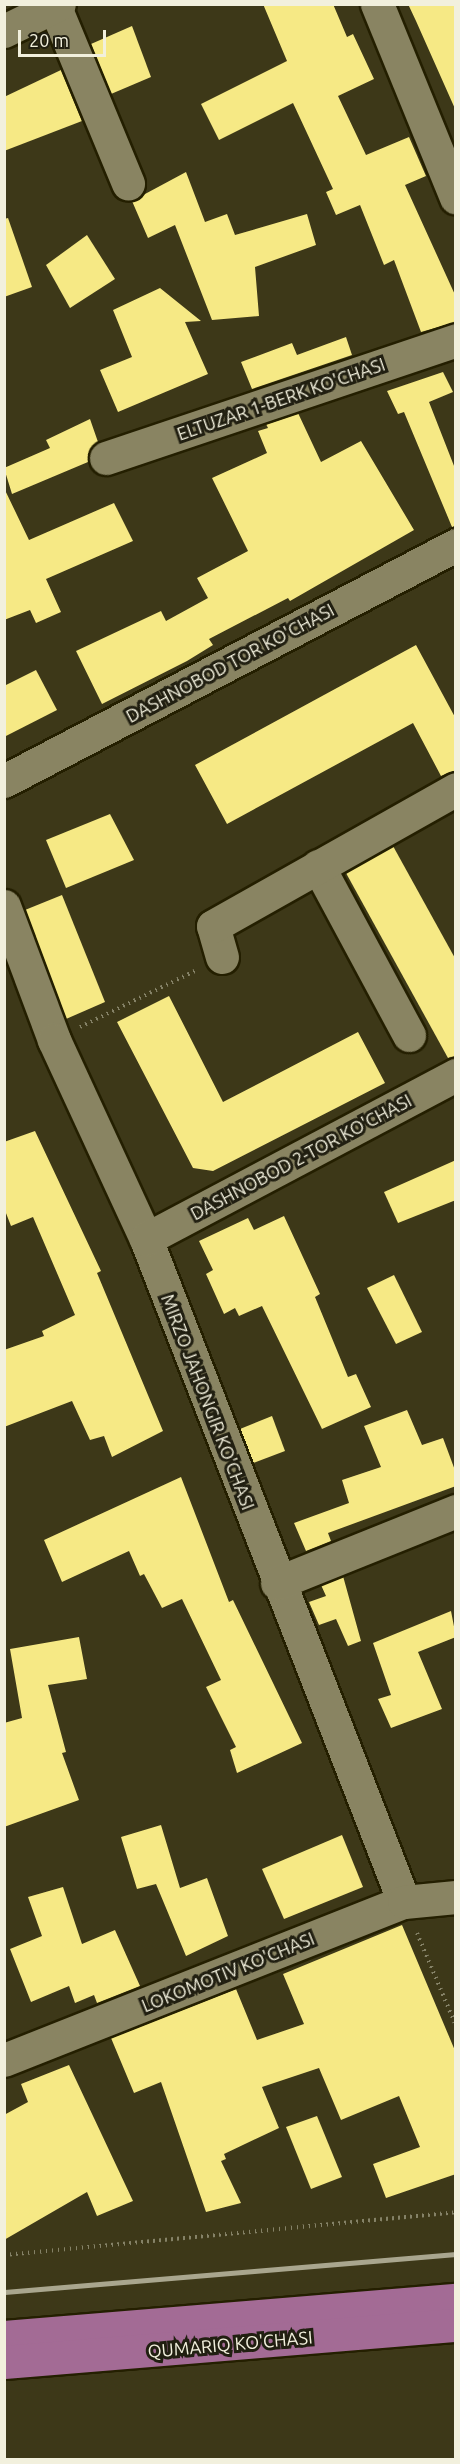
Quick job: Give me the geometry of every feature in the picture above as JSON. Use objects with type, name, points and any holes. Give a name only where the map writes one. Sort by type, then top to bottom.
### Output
[{"type":"main road","name":"QUMARIQ KO'CHASI","points":[[4,2337],[456,2300]]},
{"type":"main road","name":"QUMARIQ KO'CHASI","points":[[4,2362],[456,2325]]},
{"type":"street","points":[[377,4],[456,198]]},
{"type":"street","points":[[4,31],[57,6],[128,183]]},
{"type":"street","name":"ELTUZAR 1-BERK KO'CHASI","points":[[106,458],[456,340]]},
{"type":"street","name":"DASHNOBOD TOR KO'CHASI","points":[[4,781],[456,546]]},
{"type":"street","points":[[222,957],[213,926],[456,789]]},
{"type":"street","points":[[318,866],[409,1035]]},
{"type":"street","name":"MIRZO JAHONGIR KO'CHASI","points":[[4,906],[54,1040],[146,1239],[277,1583],[404,1902]]},
{"type":"street","name":"DASHNOBOD 2-TOR KO'CHASI","points":[[146,1239],[456,1075]]},
{"type":"street","points":[[277,1583],[456,1511]]},
{"type":"street","name":"LOKOMOTIV KO'CHASI","points":[[4,2060],[404,1902],[456,1897]]},
{"type":"path","points":[[54,1040],[222,957]]},
{"type":"path","points":[[404,1902],[456,2026]]},
{"type":"path","points":[[4,2255],[456,2212]]},
{"type":"building","points":[[263,4],[333,4],[347,37],[353,34],[374,79],[338,96],[366,155],[409,137],[426,176],[405,185],[456,297],[456,322],[421,332],[394,260],[384,265],[360,205],[336,215],[326,192],[333,189],[293,103],[219,140],[201,104],[287,61]]},
{"type":"building","points":[[408,4],[456,4],[456,111],[416,21]]},
{"type":"building","points":[[132,26],[151,77],[111,94],[91,44]]},
{"type":"building","points":[[61,70],[82,121],[4,151],[4,97]]},
{"type":"building","points":[[186,172],[205,222],[227,214],[235,235],[307,214],[316,245],[255,267],[259,316],[212,320],[175,225],[148,238],[132,201]]},
{"type":"building","points":[[8,218],[32,287],[4,297],[4,219]]},
{"type":"building","points":[[87,235],[115,279],[70,308],[46,265]]},
{"type":"building","points":[[160,288],[201,321],[185,322],[208,374],[118,412],[100,370],[132,357],[113,310]]},
{"type":"building","points":[[346,337],[352,355],[252,389],[241,362],[292,343],[297,355]]},
{"type":"building","points":[[443,372],[453,392],[429,402],[456,471],[456,526],[452,527],[404,412],[398,414],[387,391]]},
{"type":"building","points":[[298,413],[321,462],[361,441],[414,530],[290,601],[288,598],[209,639],[213,645],[187,661],[102,704],[76,651],[161,611],[166,621],[208,598],[197,578],[248,551],[212,478],[267,453],[258,431],[268,428],[266,424]]},
{"type":"building","points":[[90,419],[98,442],[88,454],[88,462],[12,494],[4,468],[50,448],[46,440]]},
{"type":"building","points":[[4,488],[29,540],[114,503],[133,541],[46,579],[61,612],[36,623],[30,610],[4,620]]},
{"type":"building","points":[[416,645],[456,719],[456,770],[441,776],[413,723],[227,824],[195,765]]},
{"type":"building","points":[[36,670],[57,710],[4,737],[4,686]]},
{"type":"building","points":[[110,814],[134,860],[66,888],[46,840]]},
{"type":"building","points":[[393,846],[456,960],[456,1056],[448,1058],[346,873]]},
{"type":"building","points":[[62,895],[105,1002],[66,1019],[25,910]]},
{"type":"building","points":[[169,996],[223,1102],[358,1032],[385,1083],[213,1171],[193,1168],[117,1022]]},
{"type":"building","points":[[35,1131],[101,1271],[97,1273],[163,1431],[112,1457],[104,1436],[90,1440],[72,1401],[4,1427],[4,1350],[44,1336],[42,1331],[75,1315],[33,1217],[11,1226],[4,1208],[4,1142]]},
{"type":"building","points":[[456,1160],[456,1200],[398,1223],[384,1192]]},
{"type":"building","points":[[284,1216],[320,1294],[315,1297],[348,1377],[356,1374],[371,1407],[322,1429],[262,1306],[239,1316],[235,1308],[224,1314],[206,1274],[213,1270],[199,1241],[248,1218],[254,1230]]},
{"type":"building","points":[[394,1275],[422,1332],[396,1344],[367,1288]]},
{"type":"building","points":[[407,1410],[422,1445],[443,1438],[456,1473],[456,1486],[328,1533],[331,1541],[306,1551],[294,1523],[349,1503],[342,1480],[381,1467],[364,1426]]},
{"type":"building","points":[[272,1416],[285,1451],[253,1463],[240,1429]]},
{"type":"building","points":[[181,1477],[229,1602],[233,1600],[302,1743],[237,1773],[230,1750],[236,1747],[206,1687],[221,1680],[182,1599],[162,1608],[144,1574],[140,1576],[129,1551],[62,1582],[44,1540]]},
{"type":"building","points":[[343,1576],[361,1641],[348,1646],[336,1619],[319,1625],[309,1602],[326,1596],[321,1585]]},
{"type":"building","points":[[451,1611],[456,1637],[418,1652],[442,1709],[391,1728],[378,1699],[391,1695],[373,1643]]},
{"type":"building","points":[[79,1637],[87,1679],[48,1685],[66,1752],[62,1753],[79,1800],[4,1827],[4,1723],[22,1718],[10,1649]]},
{"type":"building","points":[[161,1825],[180,1888],[207,1878],[228,1936],[186,1956],[156,1884],[137,1889],[121,1837]]},
{"type":"building","points":[[342,1835],[363,1887],[284,1919],[262,1869]]},
{"type":"building","points":[[63,1887],[82,1944],[115,1930],[140,1986],[97,2003],[94,1995],[75,2003],[69,1986],[31,2002],[10,1949],[42,1936],[28,1897]]},
{"type":"building","points":[[402,1925],[456,2053],[456,2174],[386,2198],[373,2164],[420,2147],[399,2096],[341,2120],[319,2068],[262,2087],[279,2128],[224,2154],[226,2159],[221,2161],[241,2203],[206,2212],[161,2082],[134,2093],[111,2038],[236,1989],[257,2040],[304,2024],[283,1974]]},
{"type":"building","points":[[69,2065],[133,2201],[97,2216],[87,2192],[4,2240],[4,2115],[28,2102],[21,2084]]},
{"type":"building","points":[[317,2116],[342,2177],[311,2189],[286,2127]]},
{"type":"railway","points":[[4,2292],[456,2254]]}]
